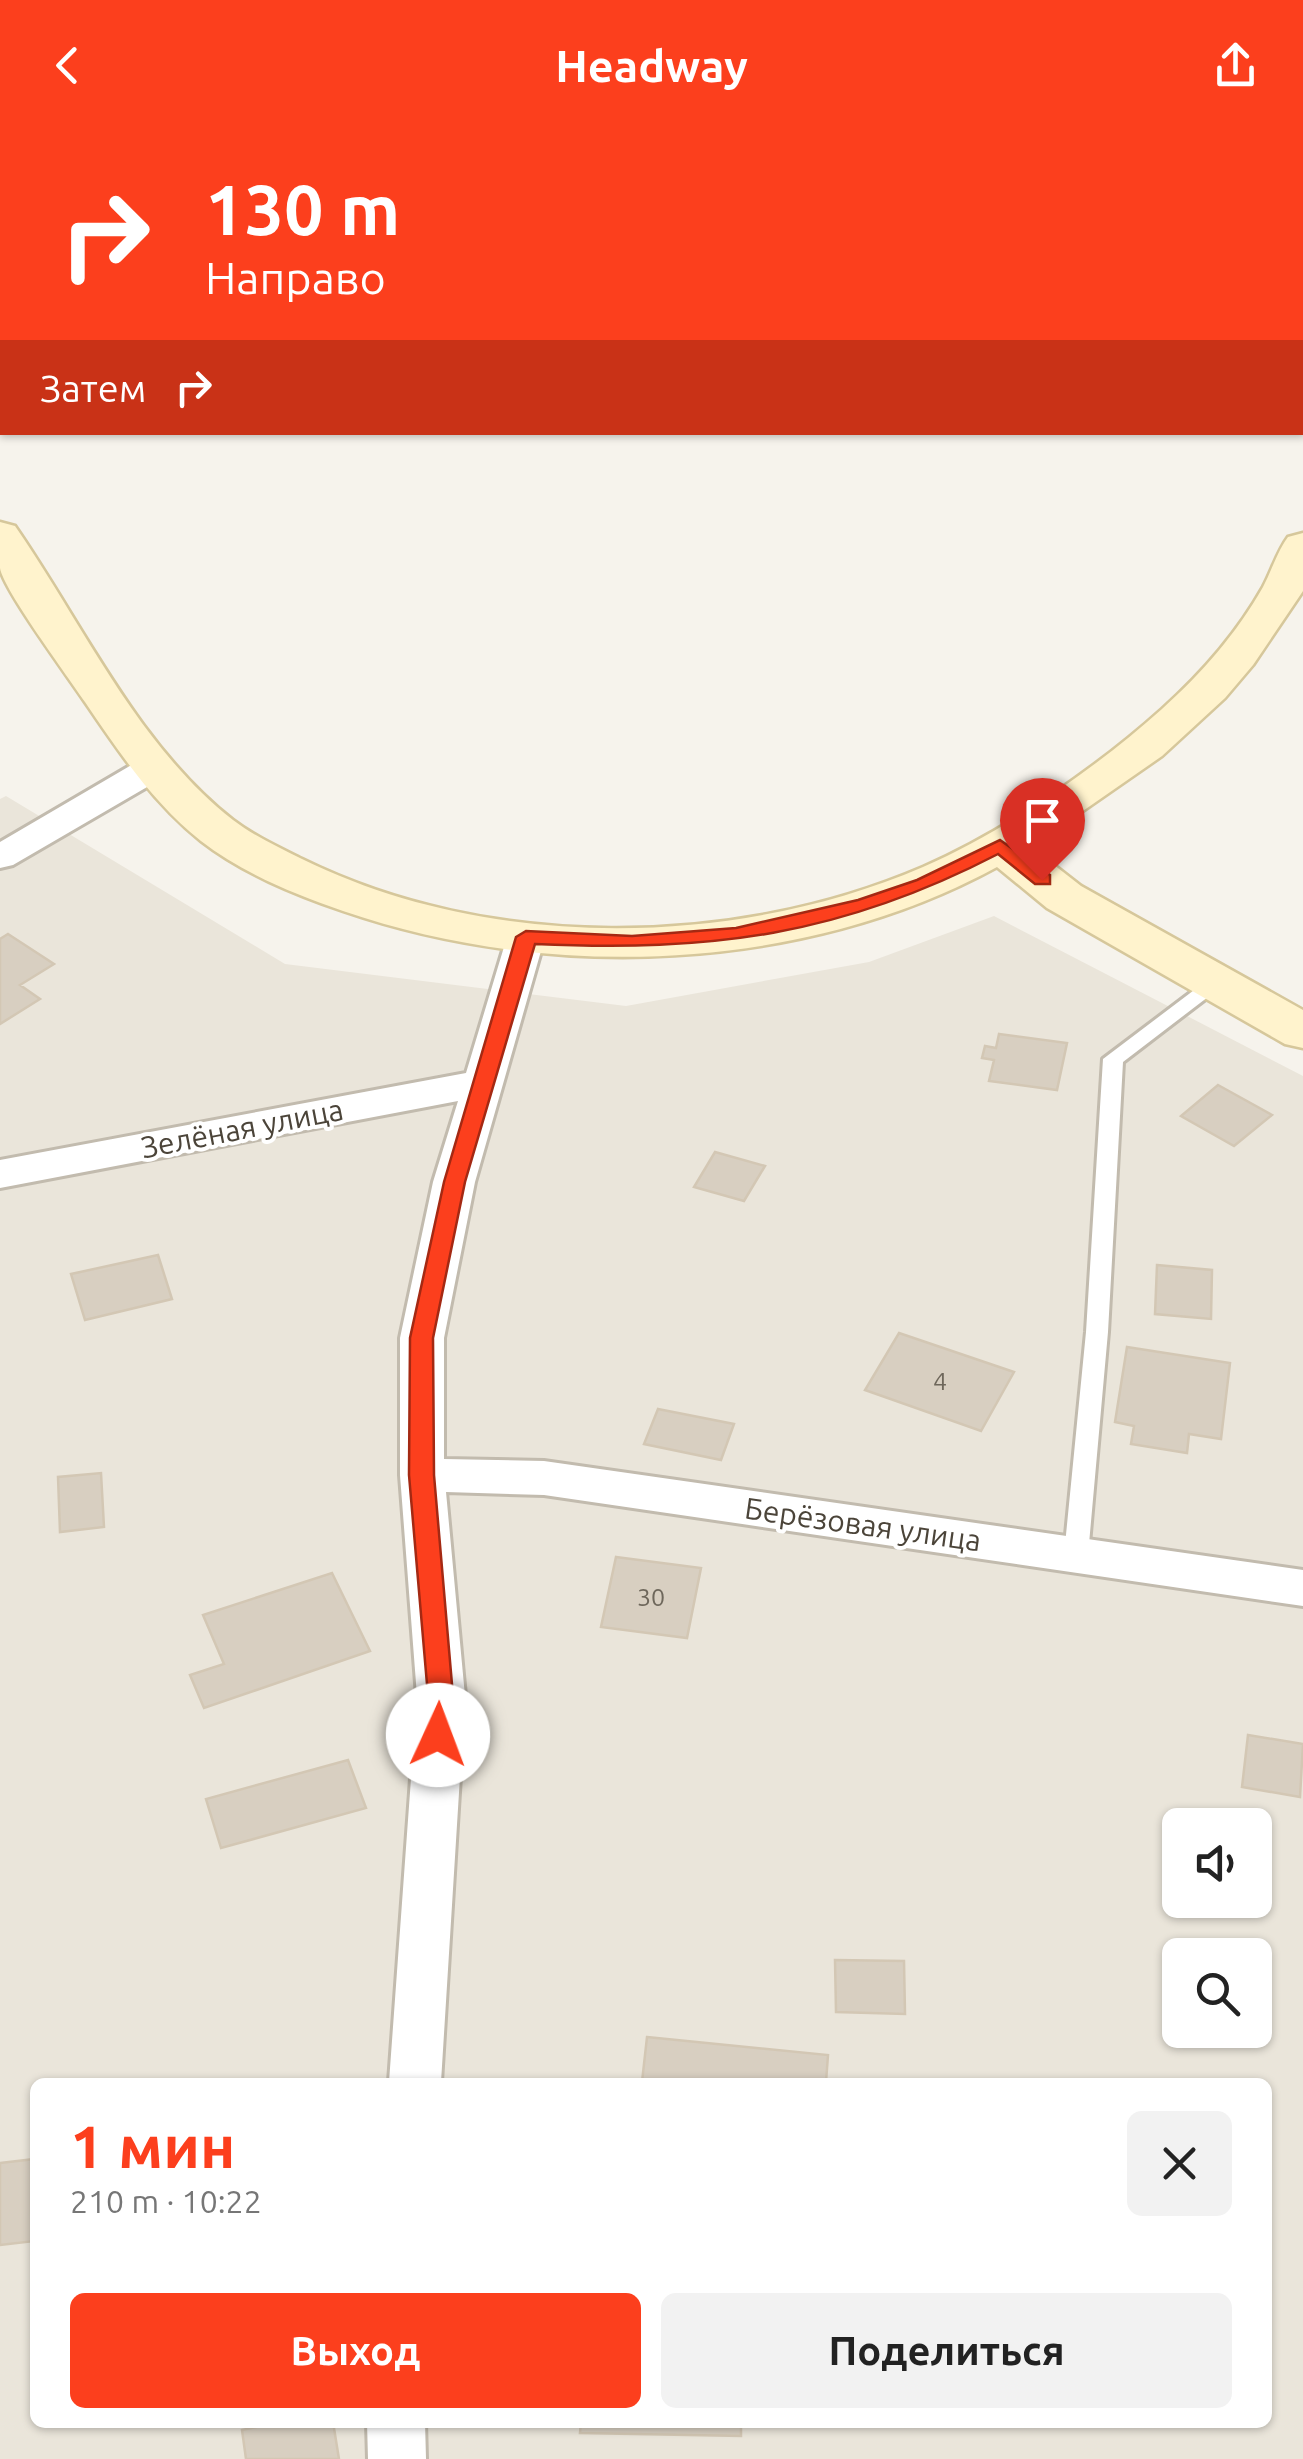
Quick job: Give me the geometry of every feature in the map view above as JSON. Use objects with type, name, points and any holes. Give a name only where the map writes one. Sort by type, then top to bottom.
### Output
[{"type":"main road","points":[[0,535],[33,592],[153,768],[202,818],[240,846],[299,878],[368,905],[445,925],[526,937],[632,942],[736,934],[835,915],[924,884],[1000,846],[1115,771],[1199,702],[1251,638],[1301,554]]},
{"type":"main road","points":[[1000,846],[1064,897],[1303,1032]]},
{"type":"street","points":[[0,857],[153,768]]},
{"type":"street","points":[[415,2078],[440,1696],[422,1475],[422,1338],[454,1182],[526,937]]},
{"type":"street","name":"Зелёная улица","points":[[0,1174],[484,1083]]},
{"type":"street","name":"Берёзовая улица","points":[[422,1475],[544,1478],[1303,1588]]},
{"type":"street","points":[[396,2428],[397,2459]]},
{"type":"lane","points":[[1076,1555],[1097,1332],[1113,1059],[1214,982]]},
{"type":"shaded area","points":[[6,796],[285,964],[626,1006],[869,962],[994,916],[1303,1076],[1303,2459],[0,2459],[0,799]]},
{"type":"building","points":[[8,934],[54,964],[20,985],[40,999],[0,1024],[0,939]]},
{"type":"building","points":[[999,1034],[1067,1043],[1057,1090],[989,1081],[994,1060],[982,1058],[985,1046],[996,1048]]},
{"type":"building","points":[[1218,1085],[1272,1115],[1234,1146],[1181,1116]]},
{"type":"building","points":[[715,1152],[765,1166],[744,1201],[694,1187]]},
{"type":"building","points":[[158,1255],[172,1299],[85,1320],[71,1274]]},
{"type":"building","points":[[1157,1265],[1212,1270],[1211,1319],[1155,1314]]},
{"type":"building","points":[[899,1333],[1014,1372],[981,1431],[865,1390]]},
{"type":"building","points":[[1127,1347],[1230,1363],[1221,1439],[1189,1434],[1187,1453],[1131,1444],[1134,1426],[1115,1422]]},
{"type":"building","points":[[658,1409],[734,1424],[721,1460],[644,1444]]},
{"type":"building","points":[[101,1473],[104,1527],[60,1532],[58,1477]]},
{"type":"building","points":[[616,1557],[701,1568],[687,1638],[601,1627]]},
{"type":"building","points":[[332,1573],[370,1651],[204,1708],[190,1675],[224,1664],[203,1615]]},
{"type":"building","points":[[1248,1735],[1303,1744],[1300,1797],[1242,1787]]},
{"type":"building","points":[[348,1760],[366,1808],[221,1848],[206,1799]]},
{"type":"building","points":[[835,1960],[904,1961],[905,2014],[836,2012]]},
{"type":"building","points":[[647,2037],[828,2055],[826,2078],[642,2078]]},
{"type":"building","points":[[30,2160],[30,2242],[0,2245],[0,2163]]},
{"type":"building","points":[[334,2428],[339,2459],[246,2459],[242,2430]]},
{"type":"building","points":[[580,2428],[741,2428],[741,2436],[580,2433]]},
{"type":"route","points":[[438,1735],[440,1696],[422,1475],[422,1338],[454,1182],[526,937],[632,942],[736,934],[835,915],[924,884],[1000,846],[1042,880]]}]
